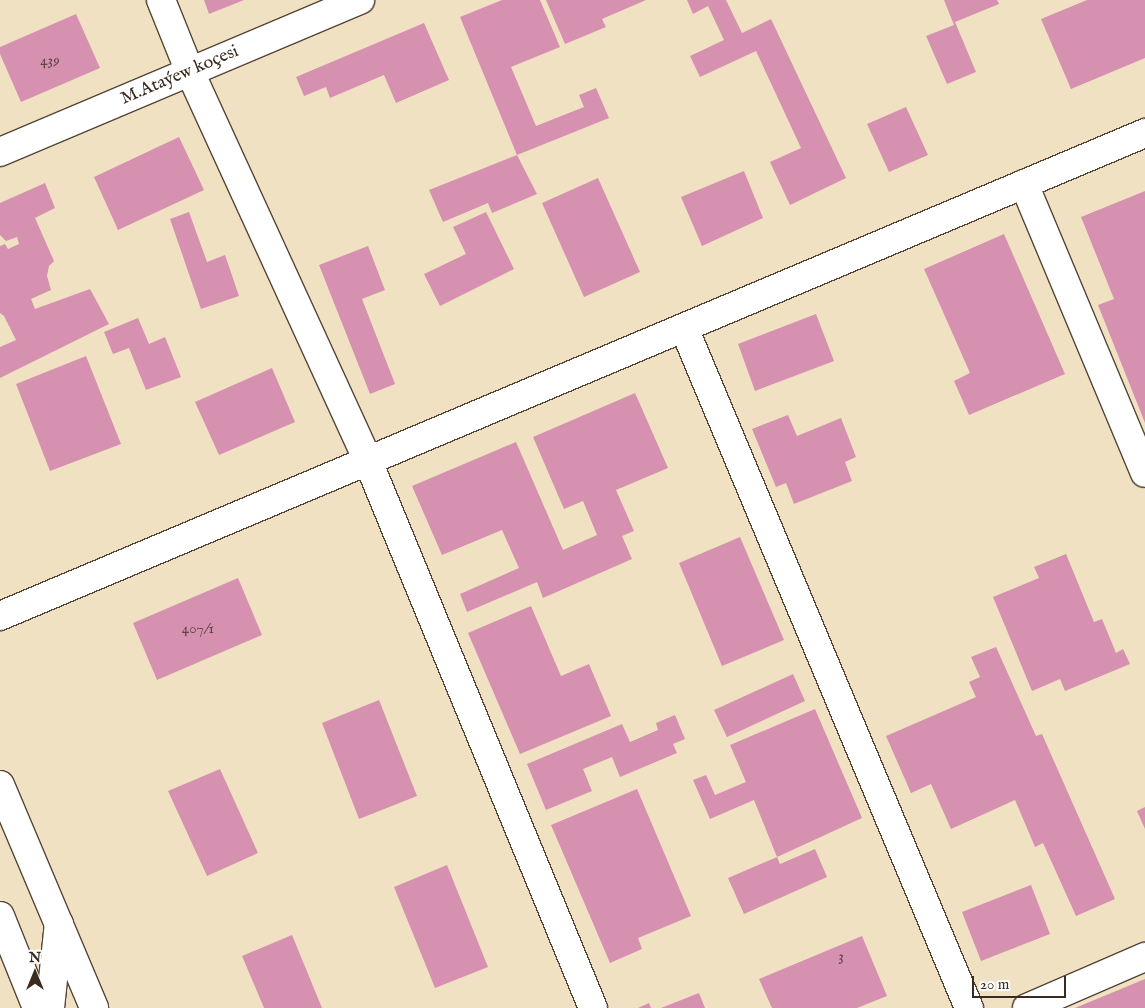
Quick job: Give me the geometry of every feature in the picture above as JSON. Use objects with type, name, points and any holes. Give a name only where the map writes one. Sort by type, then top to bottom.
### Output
[{"type":"street","points":[[161,0],[190,72],[368,461],[594,1008]]},
{"type":"street","name":"M.Ataýew koçesi","points":[[0,152],[360,0]]},
{"type":"street","points":[[0,616],[1145,133]]},
{"type":"street","points":[[1024,184],[1145,473]]},
{"type":"street","points":[[684,328],[969,1008]]},
{"type":"street","points":[[0,785],[94,1008]]},
{"type":"street","points":[[0,916],[37,1008]]},
{"type":"street","points":[[50,1008],[59,924]]},
{"type":"street","points":[[1027,1008],[1145,957]]},
{"type":"building","points":[[204,0],[244,0],[209,14]]},
{"type":"building","points":[[502,0],[540,0],[560,47],[511,67],[536,126],[584,107],[579,95],[596,88],[609,118],[517,155],[460,17]]},
{"type":"building","points":[[546,0],[646,0],[602,19],[606,27],[565,44]]},
{"type":"building","points":[[687,0],[726,0],[742,33],[771,19],[846,178],[790,205],[770,162],[801,148],[756,51],[700,77],[690,56],[724,40],[708,6],[693,14]]},
{"type":"building","points":[[944,0],[997,0],[999,4],[955,22],[976,72],[947,84],[926,36],[954,25]]},
{"type":"building","points":[[1087,0],[1145,0],[1145,58],[1071,89],[1041,19]]},
{"type":"building","points":[[76,14],[100,68],[21,102],[0,54],[0,47]]},
{"type":"building","points":[[424,23],[449,80],[396,103],[384,75],[330,98],[326,87],[304,96],[296,77]]},
{"type":"building","points":[[906,107],[928,155],[889,172],[867,124]]},
{"type":"building","points":[[179,137],[204,190],[118,230],[94,177]]},
{"type":"building","points":[[517,155],[537,194],[492,213],[488,203],[443,222],[429,190]]},
{"type":"building","points":[[744,171],[763,218],[702,246],[681,197]]},
{"type":"building","points":[[598,178],[640,272],[584,297],[542,203]]},
{"type":"building","points":[[45,183],[55,208],[35,218],[54,261],[49,266],[47,276],[51,290],[31,299],[35,309],[90,289],[109,324],[0,378],[0,347],[16,340],[4,316],[0,313],[0,246],[5,244],[8,249],[19,244],[17,237],[6,241],[0,235],[0,203]]},
{"type":"building","points":[[1145,191],[1145,423],[1098,305],[1114,299],[1081,217]]},
{"type":"building","points":[[189,212],[207,262],[225,255],[239,296],[201,309],[170,219]]},
{"type":"building","points":[[486,212],[514,269],[440,306],[424,274],[466,254],[453,227]]},
{"type":"building","points":[[1004,234],[1065,374],[969,415],[954,381],[970,373],[924,269]]},
{"type":"building","points":[[368,246],[385,290],[362,299],[395,384],[370,394],[319,265]]},
{"type":"building","points":[[816,314],[834,361],[755,391],[738,344]]},
{"type":"building","points":[[138,318],[149,344],[165,337],[181,377],[146,390],[129,348],[113,354],[104,332]]},
{"type":"building","points":[[86,356],[121,444],[50,471],[16,384]]},
{"type":"building","points":[[272,368],[295,422],[219,455],[195,402]]},
{"type":"building","points":[[635,393],[668,468],[616,490],[634,531],[622,536],[632,559],[543,598],[537,582],[467,612],[460,594],[519,568],[502,530],[442,555],[412,486],[516,442],[563,550],[597,535],[583,501],[564,509],[533,437]]},
{"type":"building","points":[[788,415],[797,436],[841,418],[856,457],[845,462],[852,481],[794,504],[786,483],[776,487],[752,429]]},
{"type":"building","points":[[740,537],[784,640],[722,666],[679,563]]},
{"type":"building","points":[[1066,554],[1094,622],[1102,619],[1116,653],[1123,649],[1130,664],[1065,691],[1060,679],[1032,691],[993,597],[1039,578],[1034,567]]},
{"type":"building","points":[[238,578],[262,635],[157,680],[133,623]]},
{"type":"building","points":[[531,606],[561,676],[589,664],[611,716],[520,754],[468,633]]},
{"type":"building","points":[[996,647],[1036,736],[1042,734],[1115,899],[1076,916],[1043,843],[1035,847],[1015,800],[951,829],[931,784],[911,793],[886,736],[976,697],[969,682],[980,677],[971,657]]},
{"type":"building","points":[[793,674],[805,701],[727,737],[714,710]]},
{"type":"building","points":[[379,700],[417,796],[359,819],[322,723]]},
{"type":"building","points":[[815,709],[862,818],[777,857],[754,800],[710,819],[693,780],[706,775],[715,795],[746,782],[730,745]]},
{"type":"building","points":[[675,715],[685,739],[673,744],[677,753],[620,777],[612,757],[583,769],[592,791],[546,810],[527,764],[622,724],[630,742],[658,730],[656,723]]},
{"type":"building","points":[[220,769],[258,853],[207,876],[168,791]]},
{"type":"building","points":[[637,789],[691,916],[638,938],[642,949],[610,963],[551,825]]},
{"type":"building","points":[[1145,807],[1145,829],[1137,811]]},
{"type":"building","points":[[815,849],[827,877],[744,914],[728,878],[777,857],[780,864]]},
{"type":"building","points":[[447,865],[488,967],[435,988],[394,887]]},
{"type":"building","points":[[1031,885],[1050,934],[981,961],[962,912]]},
{"type":"building","points":[[292,935],[322,1008],[264,1008],[242,956]]},
{"type":"building","points":[[862,936],[887,996],[857,1008],[772,1008],[759,979]]},
{"type":"building","points":[[1145,979],[1145,1008],[1075,1008]]},
{"type":"building","points":[[699,993],[705,1008],[661,1008]]},
{"type":"building","points":[[649,1003],[651,1008],[638,1008]]}]
